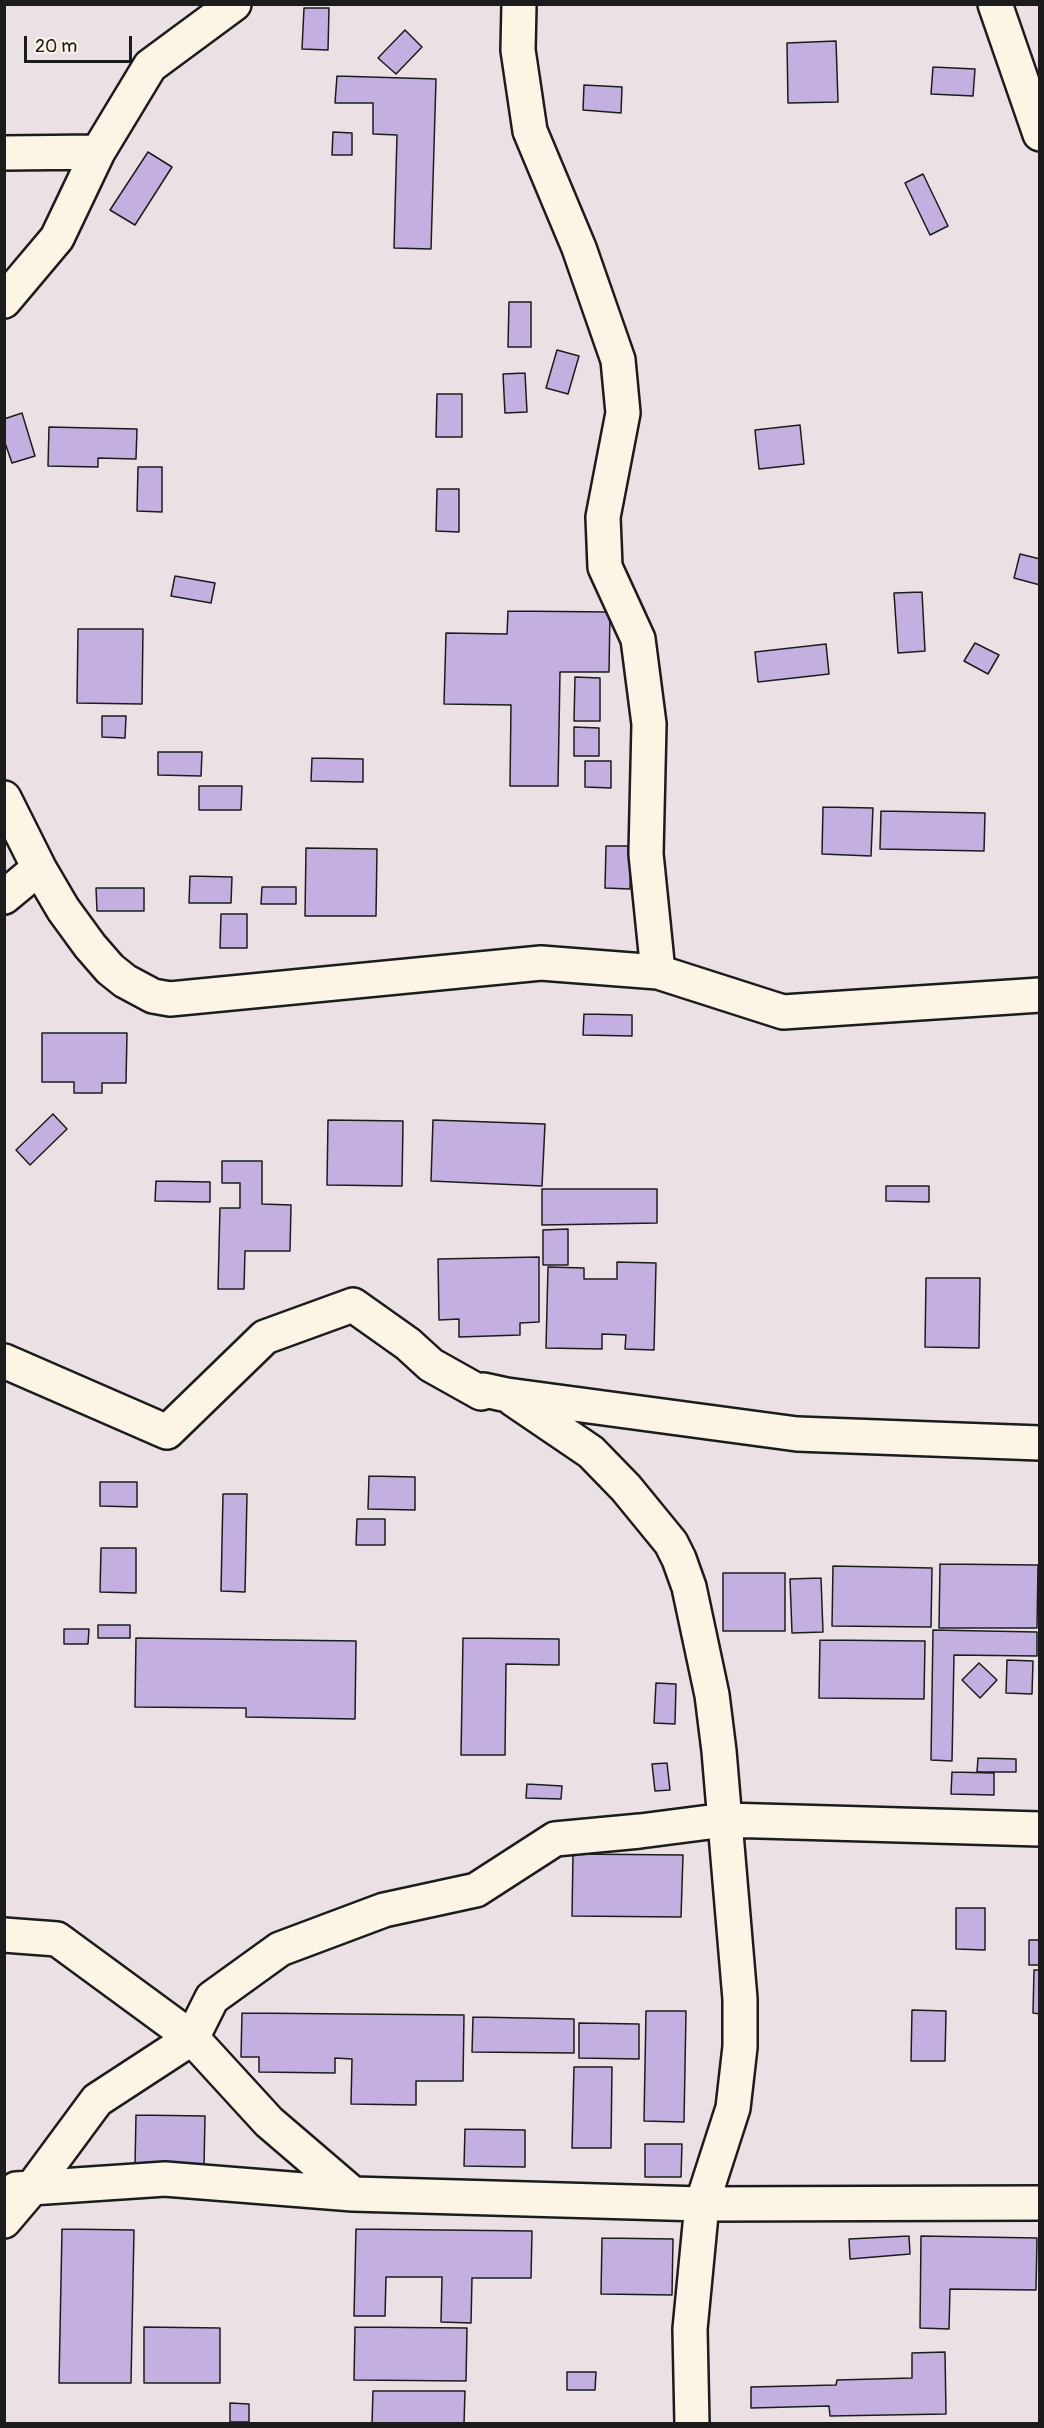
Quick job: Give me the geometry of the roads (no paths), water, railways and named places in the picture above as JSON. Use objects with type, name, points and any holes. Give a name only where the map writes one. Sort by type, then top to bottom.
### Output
[{"type":"street","points":[[4,301],[57,238],[98,152],[150,66],[234,4]]},
{"type":"street","points":[[519,4],[518,50],[530,131],[579,248],[618,360],[623,412],[603,518],[605,567],[638,639],[641,660],[649,724],[646,854],[658,972]]},
{"type":"street","points":[[995,4],[1040,134]]},
{"type":"street","points":[[4,153],[98,152]]},
{"type":"street","points":[[4,798],[39,868],[63,909],[90,946],[110,969],[139,990],[153,996],[170,999],[541,963],[658,972],[783,1012],[1040,995]]},
{"type":"street","points":[[4,897],[39,868]]},
{"type":"street","points":[[4,1361],[167,1432],[266,1337],[353,1305],[408,1344],[431,1365],[481,1393],[484,1390],[796,1434],[1040,1443]]},
{"type":"street","points":[[507,1395],[591,1452],[671,1543],[689,1587],[712,1695],[740,1999],[740,2047],[733,2108],[702,2204],[690,2329],[692,2424]]},
{"type":"street","points":[[4,2221],[18,2189],[97,2100],[192,2038],[213,1998],[280,1948],[384,1910],[476,1890],[555,1839],[725,1820],[1040,1829]]},
{"type":"street","points":[[4,1935],[57,1939],[192,2038],[269,2122],[353,2194]]},
{"type":"street","points":[[18,2189],[165,2179],[353,2194],[702,2204],[1040,2203]]}]
